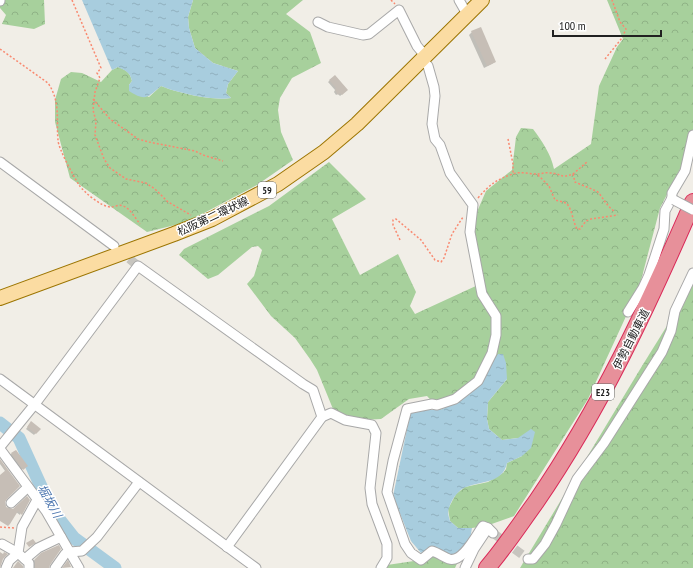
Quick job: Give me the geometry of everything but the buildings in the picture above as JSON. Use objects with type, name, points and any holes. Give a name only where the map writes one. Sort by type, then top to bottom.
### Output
[{"type":"highway","name":"伊勢自動車道","points":[[487,568],[547,486],[595,407],[647,308],[693,202]]},
{"type":"highway","name":"伊勢自動車道","points":[[501,568],[556,493],[604,413],[632,363],[693,230]]},
{"type":"main road","name":"松阪第二環状線","points":[[0,298],[206,221],[240,205],[278,184],[324,152],[357,124],[482,0]]},
{"type":"street","points":[[460,0],[467,14]]},
{"type":"street","points":[[318,22],[328,27],[363,35],[369,34],[399,10],[417,46],[422,52],[422,59],[428,66],[435,96],[432,124],[436,139],[440,145],[450,173],[473,205],[470,232],[482,294],[496,316],[496,335],[492,353],[478,381],[455,399],[437,405],[432,404],[407,409],[387,492],[405,544],[411,553],[418,559],[421,560],[432,551],[449,559],[456,558],[463,555],[483,526],[490,530],[474,549],[465,568]]},
{"type":"street","points":[[628,312],[649,275],[664,228],[665,211],[673,199],[672,193],[685,171],[693,135]]},
{"type":"street","points":[[0,162],[114,246]]},
{"type":"street","points":[[673,199],[693,210]]},
{"type":"street","points":[[79,568],[37,500],[0,448],[35,404],[138,266],[296,380],[313,390],[322,417]]},
{"type":"street","points":[[528,558],[533,559],[545,544],[577,479],[604,443],[662,352],[671,331],[675,311],[693,273]]},
{"type":"street","points":[[0,379],[256,568]]},
{"type":"street","points":[[227,547],[322,417],[331,413],[345,420],[372,425],[376,433],[370,488],[372,504],[387,544],[387,558],[381,568]]},
{"type":"street","points":[[55,568],[65,554],[82,551],[97,538],[139,482]]},
{"type":"street","points":[[11,503],[28,487]]},
{"type":"street","points":[[22,556],[22,527],[37,500]]},
{"type":"street","points":[[6,568],[9,561],[61,537]]},
{"type":"street","points":[[2,544],[22,556],[29,563],[29,568]]},
{"type":"path","points":[[72,0],[101,68],[98,73],[100,78],[94,99],[93,110],[96,121],[95,135],[104,159],[110,168],[126,179],[146,183],[155,189],[168,202],[193,217]]},
{"type":"path","points":[[605,59],[622,38],[626,29],[620,22],[612,0]]},
{"type":"path","points":[[0,49],[48,83],[52,89],[58,110],[58,142],[79,185],[85,192],[104,206],[124,206],[140,224]]},
{"type":"path","points":[[94,99],[110,119],[138,139],[195,150],[203,155],[223,161]]},
{"type":"path","points":[[508,139],[513,164],[513,173]]},
{"type":"path","points":[[400,240],[393,225],[393,220],[396,219],[421,240],[435,260],[441,262],[444,258],[452,234],[468,210],[490,185],[497,180],[513,173],[538,174],[551,172],[565,177],[573,174],[587,162]]},
{"type":"path","points":[[538,174],[549,186],[555,200],[567,204],[571,210],[573,223],[577,229],[580,229],[586,221],[591,219],[618,215]]},
{"type":"path","points":[[573,174],[575,182],[598,192],[607,206],[614,211]]},
{"type":"path","points":[[0,527],[22,527]]},
{"type":"green space","points":[[0,0],[44,0],[45,24],[34,29],[2,24],[6,15],[0,8]]},
{"type":"green space","points":[[193,0],[303,0],[286,14],[310,32],[321,63],[292,78],[280,98],[278,110],[281,132],[293,160],[257,185],[187,222],[147,232],[70,178],[55,122],[55,100],[61,79],[71,72],[82,73],[101,82],[112,70],[118,67],[129,73],[132,81],[129,85],[149,97],[161,86],[196,96],[224,99],[231,98],[226,93],[228,84],[238,71],[213,63],[195,48],[189,28],[188,17]]},
{"type":"green space","points":[[607,0],[693,0],[693,144],[660,208],[639,288],[588,399],[514,516],[486,526],[458,528],[450,521],[448,509],[456,494],[465,487],[488,482],[503,473],[506,469],[507,463],[522,456],[518,438],[502,440],[489,429],[487,419],[488,402],[507,379],[483,376],[451,405],[440,410],[427,396],[409,399],[381,419],[363,420],[341,416],[333,409],[317,370],[310,359],[295,338],[271,316],[247,284],[254,276],[262,250],[258,246],[252,247],[218,275],[208,279],[179,255],[184,249],[269,206],[329,162],[366,199],[332,219],[360,275],[398,254],[416,292],[410,306],[415,314],[478,285],[477,243],[473,232],[473,221],[486,191],[512,170],[516,137],[521,128],[533,129],[543,143],[553,163],[554,169],[591,144],[599,86],[617,47],[623,39]]},
{"type":"green space","points":[[693,284],[693,568],[520,568],[642,366]]},
{"type":"green space","points":[[428,553],[460,557],[455,568],[385,568],[387,565],[414,561]]},
{"type":"water","points":[[82,0],[193,0],[188,17],[189,28],[195,48],[213,63],[238,71],[228,84],[226,93],[231,98],[224,99],[196,96],[161,86],[146,97],[139,96],[129,91],[129,85],[132,81],[129,74],[118,67],[112,70]]},
{"type":"water","points":[[498,354],[503,354],[506,363],[507,379],[488,402],[487,419],[489,429],[502,440],[518,438],[531,429],[535,432],[531,448],[522,456],[507,463],[505,470],[496,478],[463,488],[453,498],[448,511],[450,521],[458,528],[472,528],[470,539],[458,552],[452,555],[441,553],[438,548],[421,553],[411,541],[393,496],[411,410],[440,410],[451,405],[483,376]]},
{"type":"waterway","name":"堀坂川","points":[[0,423],[19,438],[49,504],[74,538],[115,568]]},
{"type":"tunnel","points":[[119,250],[138,266]]},
{"type":"tunnel","points":[[493,533],[528,559]]}]
